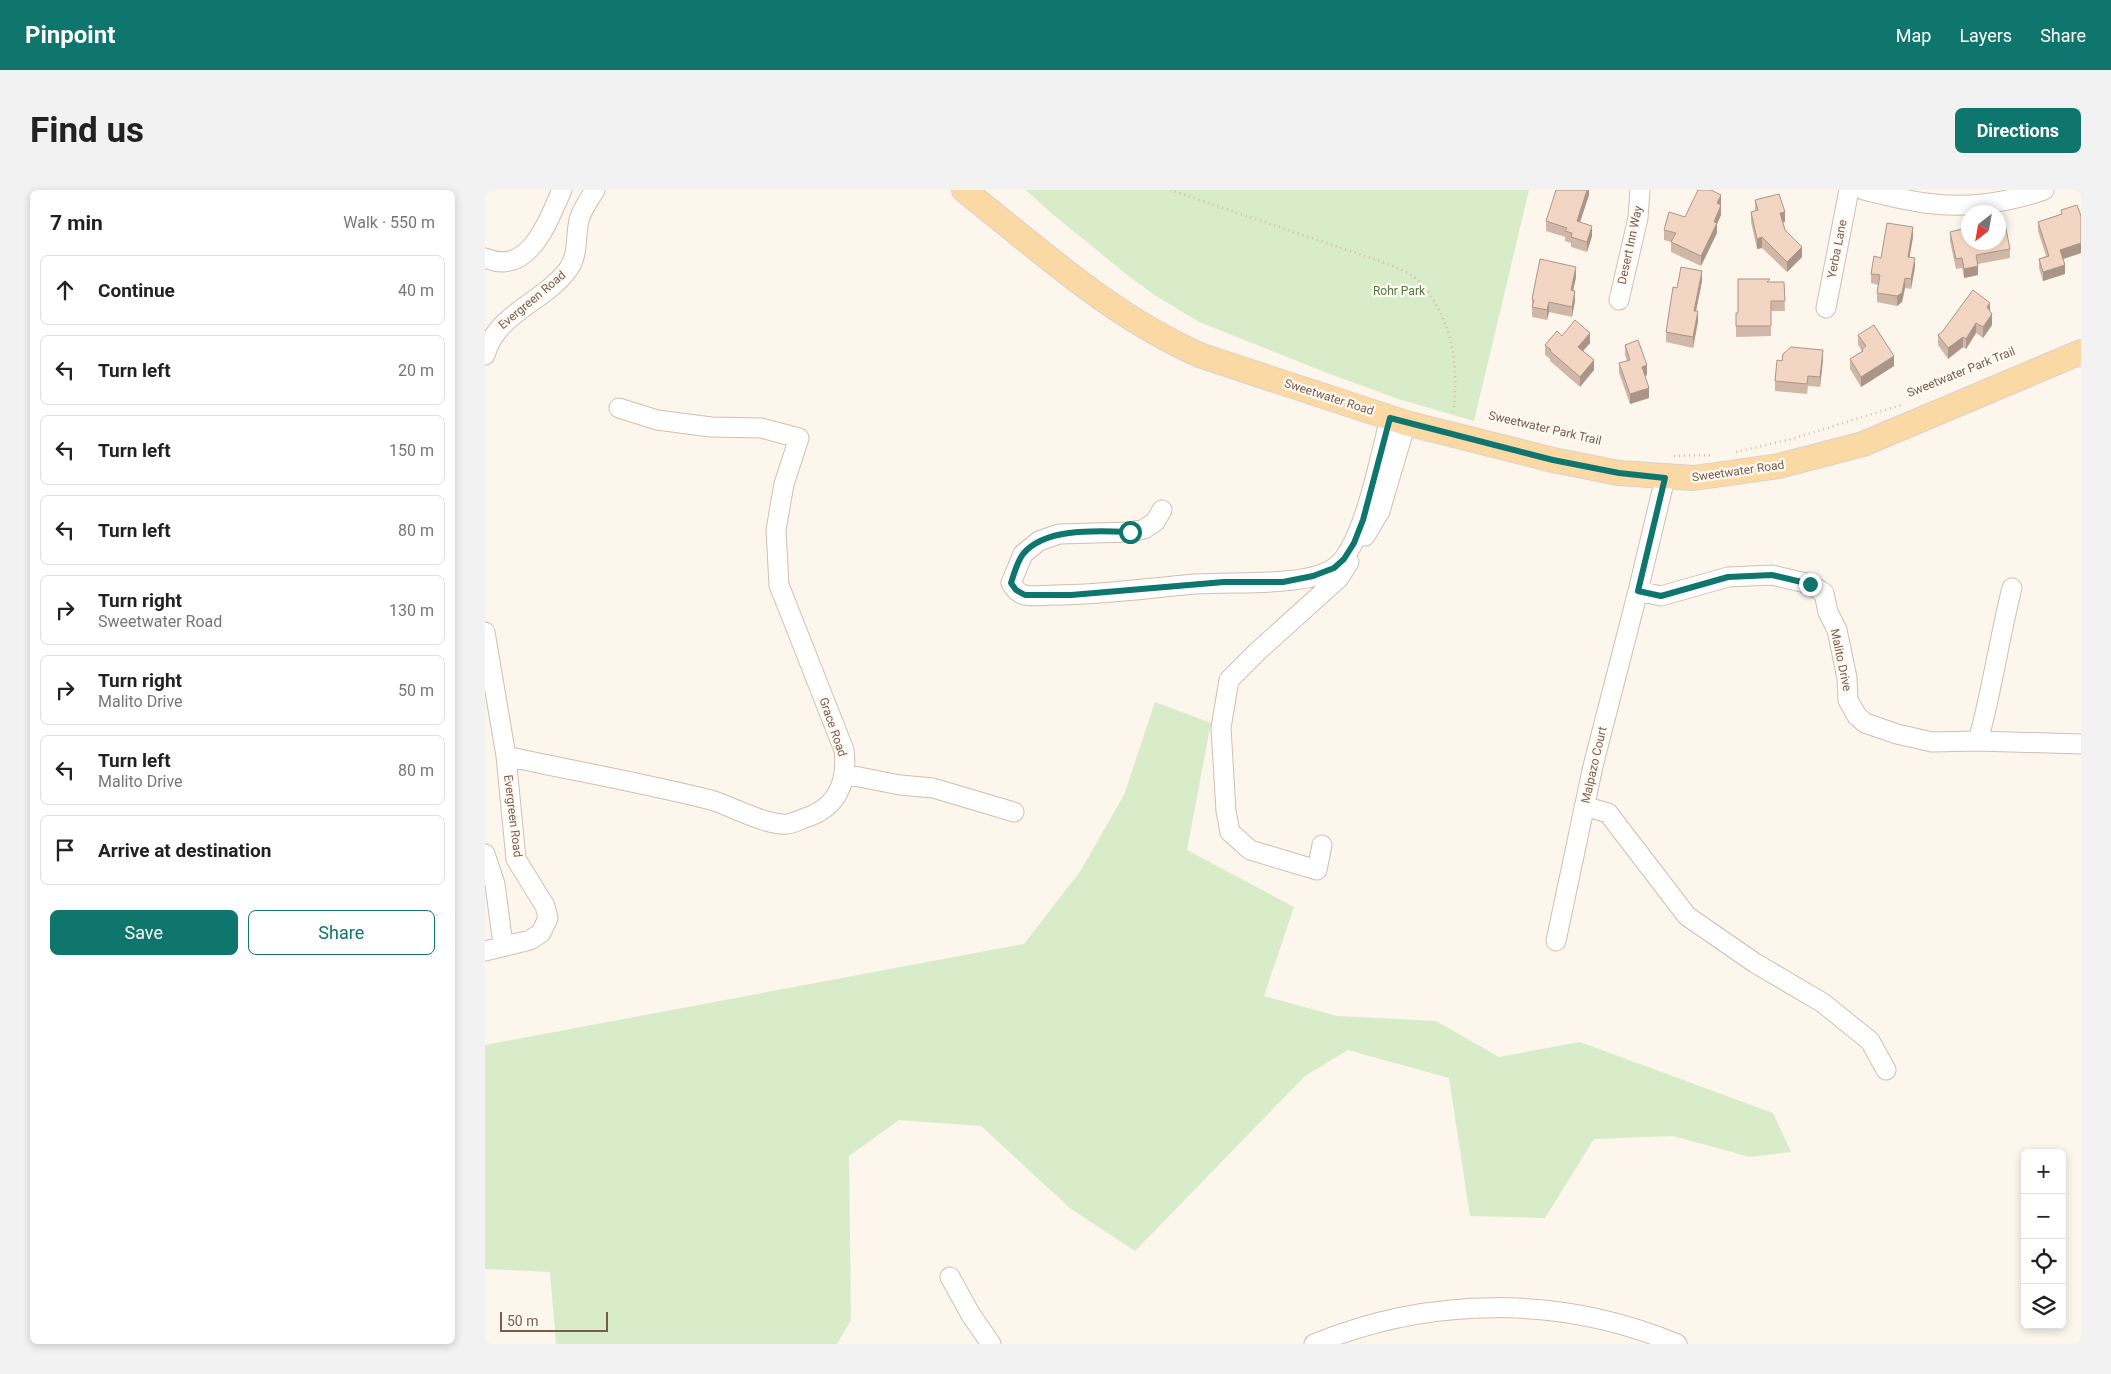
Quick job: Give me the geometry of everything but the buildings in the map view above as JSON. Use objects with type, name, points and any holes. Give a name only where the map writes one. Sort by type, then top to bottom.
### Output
[{"type":"main road","name":"Sweetwater Road","points":[[964,190],[1116,310],[1159,336],[1202,356],[1398,420],[1596,469],[1669,467],[1694,478],[1751,471],[1807,460],[1845,450],[1938,414],[2081,352]]},
{"type":"street","points":[[485,258],[504,261],[520,257],[528,252],[540,238],[562,190]]},
{"type":"street","name":"Evergreen Road","points":[[485,354],[491,338],[505,321],[561,278],[571,266],[574,258],[579,218],[595,190]]},
{"type":"street","name":"Desert Inn Way","points":[[1619,300],[1638,218],[1640,190]]},
{"type":"street","name":"Yerba Lane","points":[[1826,308],[1849,190]]},
{"type":"street","points":[[1864,190],[1925,203],[1947,205],[1990,202],[2044,190]]},
{"type":"street","name":"Grace Road","points":[[506,756],[713,801],[775,823],[787,824],[818,814],[828,806],[840,790],[846,768],[844,750],[779,585],[776,530],[784,484],[799,438],[761,428],[711,428],[657,420],[619,408]]},
{"type":"street","points":[[1162,510],[1155,522],[1144,529],[1130,532],[1059,534],[1039,542],[1023,554],[1011,583],[1016,590],[1025,595],[1071,595],[1224,582],[1283,582],[1313,576],[1334,568],[1344,559],[1354,543],[1398,420]]},
{"type":"street","points":[[1321,845],[1317,870],[1250,850],[1230,832],[1221,728],[1229,680],[1258,651],[1339,578],[1380,511],[1398,420]]},
{"type":"street","points":[[1638,591],[1669,467]]},
{"type":"street","name":"Malito Drive","points":[[1638,591],[1661,596],[1728,577],[1772,575],[1810,584],[1824,593],[1827,612],[1837,630],[1847,678],[1849,700],[1857,716],[1865,723],[1897,734],[1932,742],[1978,741],[2081,744]]},
{"type":"street","points":[[1978,741],[1990,699],[2002,630],[2013,588]]},
{"type":"street","name":"Malpazo Court","points":[[1556,941],[1593,766],[1638,591]]},
{"type":"street","name":"Evergreen Road","points":[[485,632],[506,756],[516,859],[545,906],[547,918],[541,933],[529,940],[485,951]]},
{"type":"street","points":[[845,774],[900,785],[933,788],[1014,812]]},
{"type":"street","points":[[1584,806],[1608,813],[1687,916],[1755,963],[1823,1003],[1870,1041],[1886,1070]]},
{"type":"street","points":[[485,854],[495,884],[503,945]]},
{"type":"street","points":[[950,1277],[971,1315],[991,1344]]},
{"type":"street","points":[[1314,1344],[1401,1316],[1460,1308],[1490,1307],[1520,1308],[1580,1315],[1639,1330],[1677,1344]]},
{"type":"path","points":[[1170,190],[1403,270],[1425,286],[1444,318],[1453,347],[1456,376],[1453,414],[1461,416]]},
{"type":"path","name":"Sweetwater Park Trail","points":[[1731,453],[1792,439],[1906,404]]},
{"type":"path","points":[[1669,467],[1712,455]]},
{"type":"green space","name":"Rohr Park","points":[[1026,190],[1529,190],[1474,421],[1398,399],[1199,322],[1153,294],[1126,274]]},
{"type":"green space","points":[[1155,702],[1211,723],[1187,850],[1294,907],[1264,996],[1337,1016],[1436,1021],[1499,1057],[1580,1042],[1773,1113],[1791,1152],[1750,1157],[1673,1136],[1594,1139],[1545,1218],[1470,1216],[1449,1078],[1348,1050],[1305,1076],[1135,1251],[1071,1209],[981,1126],[899,1120],[849,1156],[851,1320],[837,1344],[556,1344],[550,1272],[485,1269],[485,1045],[1024,944],[1081,870],[1124,795]]},
{"type":"route","points":[[1130,532],[1112,531],[1059,534],[1039,542],[1023,554],[1011,583],[1016,590],[1025,595],[1071,595],[1224,582],[1283,582],[1313,576],[1334,568],[1344,559],[1354,543],[1363,520],[1390,418],[1553,460],[1619,473],[1665,478],[1638,591],[1661,596],[1728,577],[1772,575],[1810,584]]}]
